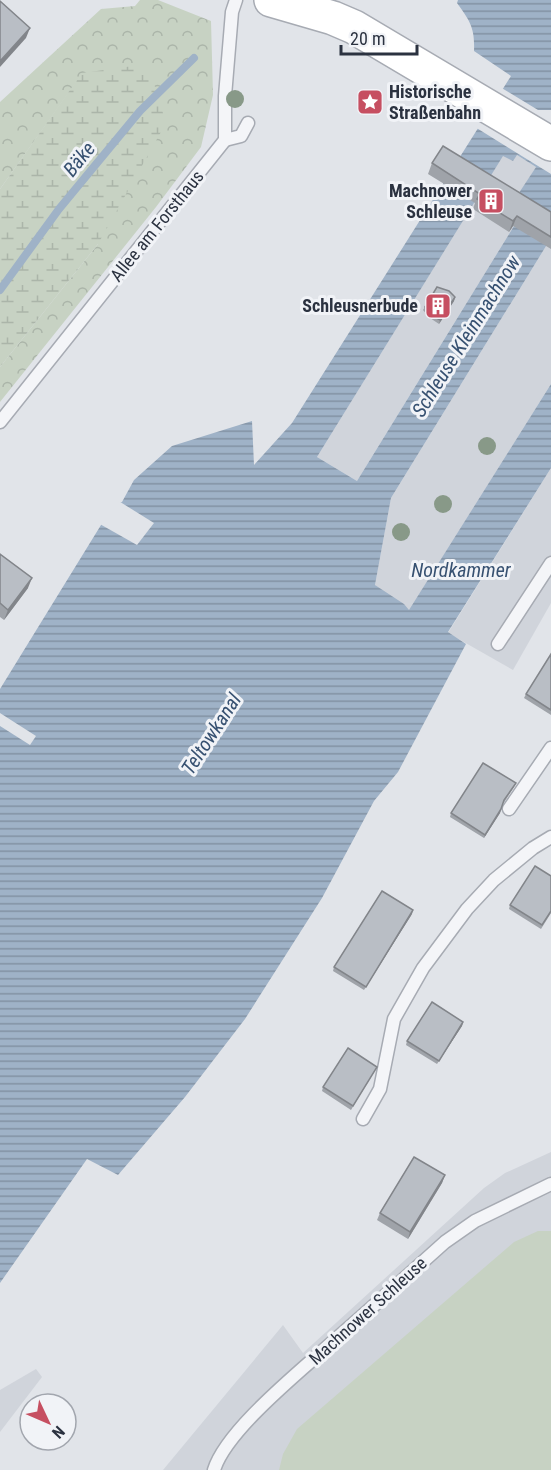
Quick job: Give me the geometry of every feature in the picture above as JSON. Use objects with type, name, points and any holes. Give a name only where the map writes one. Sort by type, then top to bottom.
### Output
[{"type":"street","points":[[271,0],[333,18],[354,27],[551,144]]},
{"type":"lane","points":[[225,140],[225,96],[232,12],[236,0]]},
{"type":"lane","name":"Allee am Forsthaus","points":[[0,422],[225,140],[241,136],[248,123]]},
{"type":"lane","points":[[498,644],[551,563]]},
{"type":"lane","points":[[509,809],[549,756]]},
{"type":"lane","points":[[363,1119],[380,1089],[394,1019],[423,968],[467,909],[494,880],[533,848],[551,837]]},
{"type":"lane","name":"Machnower Schleuse","points":[[214,1470],[217,1460],[242,1428],[271,1397],[445,1242],[475,1221],[551,1184]]},
{"type":"shaded area","points":[[503,155],[517,155],[536,167],[516,199],[522,213],[357,481],[317,457]]},
{"type":"shaded area","points":[[551,238],[551,384],[409,611],[375,585],[391,498]]},
{"type":"shaded area","points":[[551,468],[551,603],[513,670],[448,633]]},
{"type":"shaded area","points":[[551,1152],[551,1470],[163,1470],[283,1325],[303,1353],[484,1188],[505,1173]]},
{"type":"shaded area","points":[[36,1369],[42,1377],[31,1392],[18,1392],[18,1408],[0,1432],[0,1390]]},
{"type":"green space","points":[[140,0],[158,0],[211,21],[213,95],[201,147],[156,207],[0,402],[0,367],[98,244],[82,74],[0,189],[0,102],[101,9],[135,6]]},
{"type":"green space","points":[[148,64],[166,123],[98,244],[0,367],[0,189],[82,73]]},
{"type":"green space","points":[[538,1231],[551,1231],[551,1470],[279,1470],[283,1454],[297,1429],[514,1242]]},
{"type":"water","points":[[458,0],[551,0],[551,238],[391,498],[375,585],[404,604],[409,610],[551,384],[551,468],[448,632],[466,644],[398,772],[374,801],[322,898],[245,1019],[185,1097],[118,1175],[87,1159],[0,1283],[0,689],[101,525],[115,504],[122,502],[134,480],[172,446],[252,421],[254,465],[292,423],[511,76],[474,51],[471,25],[457,3]],"holes":[[[517,155],[536,167],[515,199],[522,213],[357,481],[317,457],[503,156],[513,161]]]},
{"type":"pier","points":[[500,87],[538,110],[551,110],[551,174],[475,127]]},
{"type":"pier","points":[[117,500],[154,523],[137,545],[98,523],[113,502]]},
{"type":"pier","points":[[0,713],[36,736],[30,745],[0,726]]},
{"type":"building","points":[[0,1],[30,28],[0,61]]},
{"type":"building","points":[[443,146],[551,212],[551,237],[517,216],[513,221],[477,199],[480,194],[432,163]]},
{"type":"building","name":"Schleusnerbude","points":[[437,287],[449,291],[455,297],[440,320],[431,315],[425,307]]},
{"type":"building","points":[[0,554],[32,578],[8,610],[0,603]]},
{"type":"building","points":[[551,654],[551,710],[526,694]]},
{"type":"building","points":[[483,763],[516,783],[485,835],[451,813]]},
{"type":"building","points":[[535,866],[551,876],[551,911],[542,925],[510,905]]},
{"type":"building","points":[[382,891],[413,910],[366,987],[334,967]]},
{"type":"building","points":[[432,1002],[463,1022],[439,1061],[407,1041]]},
{"type":"building","points":[[348,1048],[377,1067],[353,1106],[323,1087]]},
{"type":"building","points":[[414,1157],[445,1175],[410,1232],[380,1213]]},
{"type":"waterway","name":"Bäke","points":[[0,290],[59,209],[140,111],[194,58]]},
{"type":"place","name":"Historische Straßenbahn","points":[[370,102]]},
{"type":"place","name":"Machnower Schleuse","points":[[491,201]]},
{"type":"place","name":"Schleusnerbude","points":[[438,306]]},
{"type":"water label","name":"Schleuse Kleinmachnow","points":[[466,336]]},
{"type":"water label","name":"Nordkammer","points":[[461,570]]},
{"type":"water label","name":"Teltowkanal","points":[[211,734]]}]
